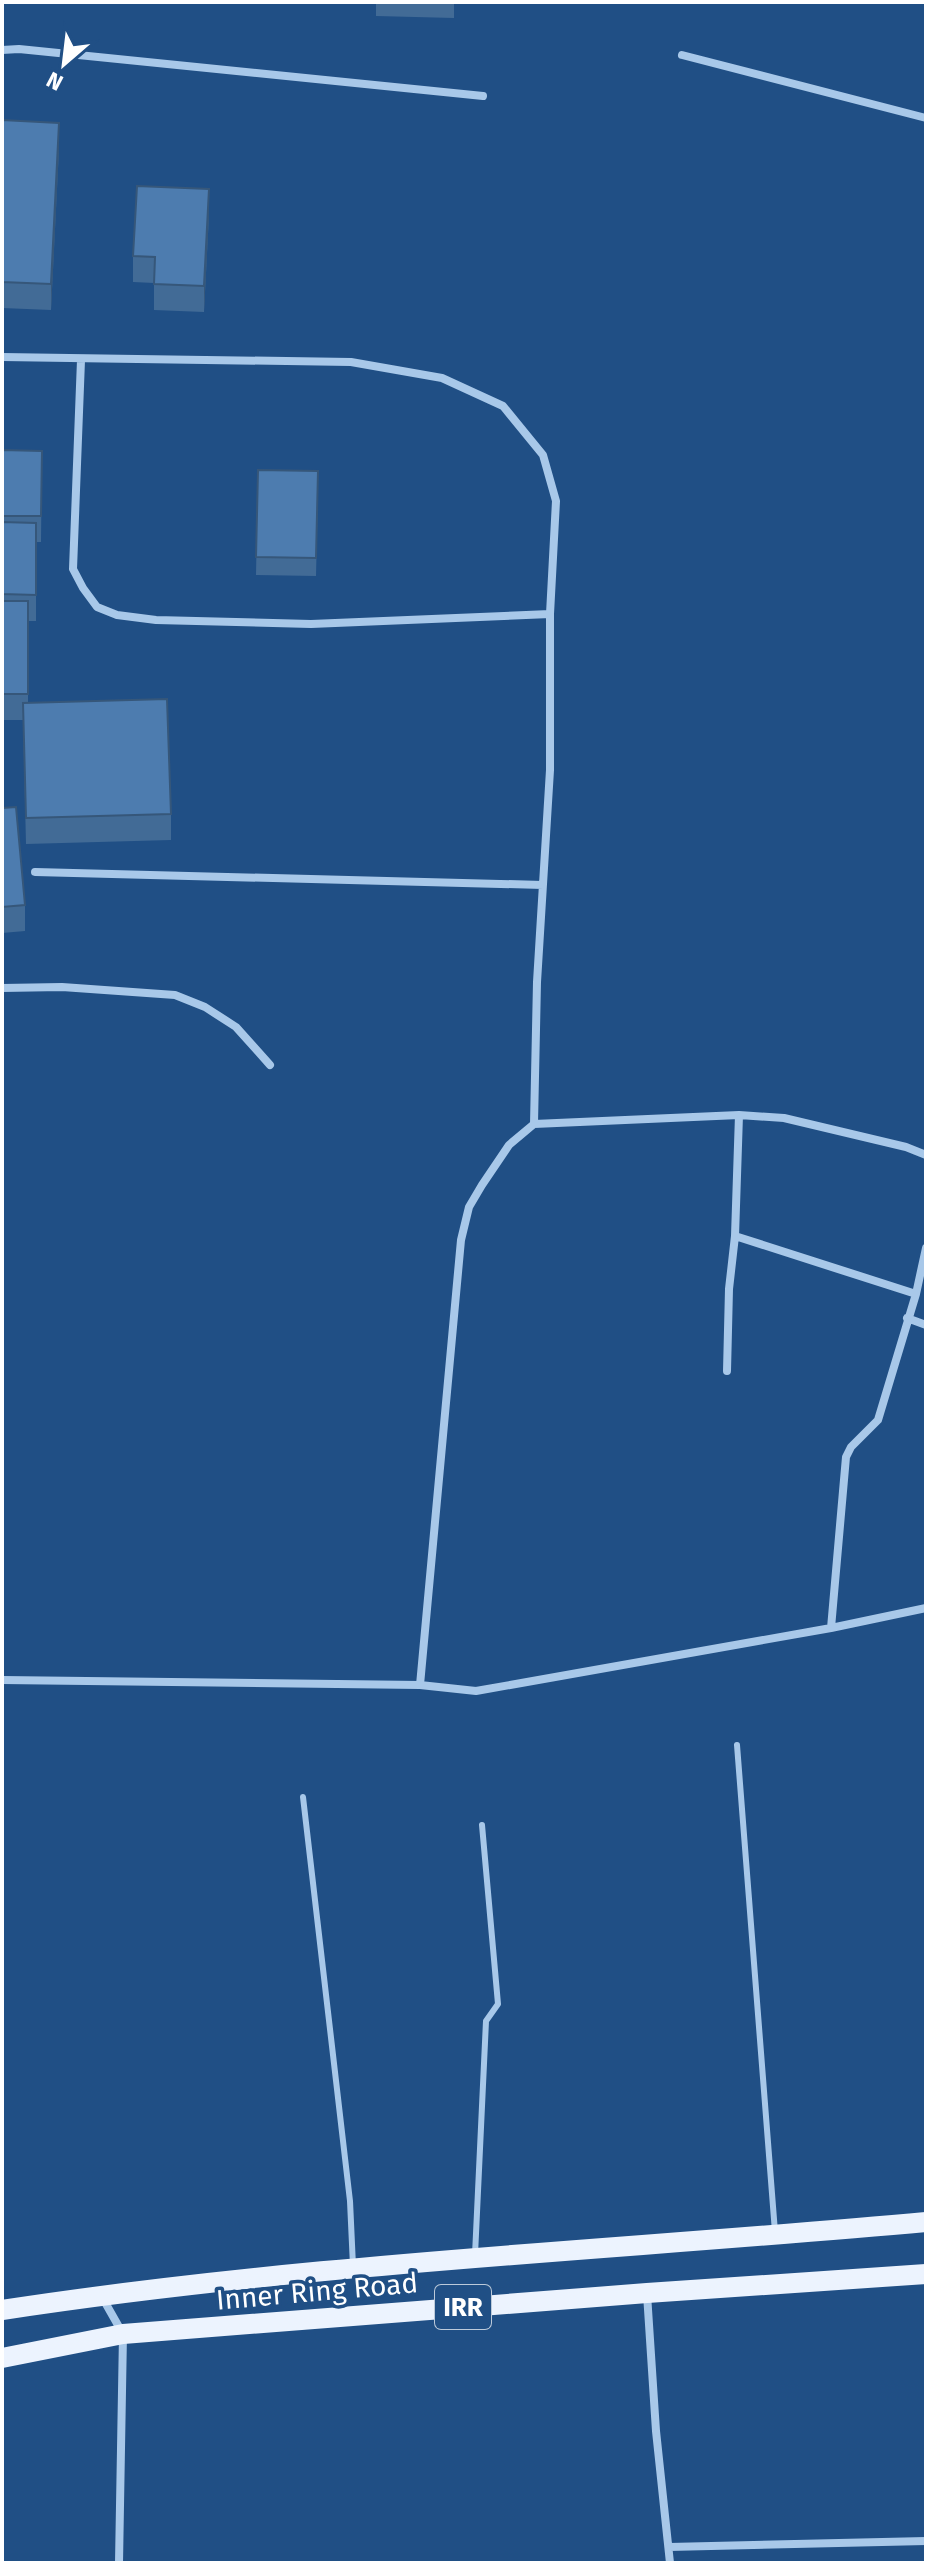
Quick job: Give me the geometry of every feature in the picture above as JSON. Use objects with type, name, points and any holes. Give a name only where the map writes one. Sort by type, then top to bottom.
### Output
[{"type":"main road","name":"Inner Ring Road","points":[[2,2310],[101,2295],[475,2258],[926,2222]]},
{"type":"main road","name":"Inner Ring Road","points":[[2,2358],[123,2334],[926,2274]]},
{"type":"street","points":[[2,50],[77,54],[483,96]]},
{"type":"street","points":[[682,55],[926,118]]},
{"type":"street","points":[[2,357],[351,362],[442,378],[503,406],[543,455],[556,501],[550,614],[550,770],[537,982],[534,1124]]},
{"type":"street","points":[[81,360],[73,569],[97,607],[117,615],[156,620],[311,624],[550,614]]},
{"type":"street","points":[[35,872],[543,885]]},
{"type":"street","points":[[2,988],[62,987],[175,995],[205,1007],[236,1027],[270,1065]]},
{"type":"street","points":[[727,1371],[739,1115]]},
{"type":"street","points":[[420,1685],[461,1240],[469,1207],[509,1145],[534,1124],[739,1115],[784,1118],[906,1147],[926,1155]]},
{"type":"street","points":[[735,1236],[916,1294]]},
{"type":"street","points":[[831,1628],[846,1457],[851,1447],[878,1420],[916,1294],[926,1248]]},
{"type":"street","points":[[907,1318],[926,1325]]},
{"type":"street","points":[[2,1680],[420,1685],[476,1691],[831,1628],[926,1608]]},
{"type":"street","points":[[647,2293],[656,2431],[670,2563]]},
{"type":"street","points":[[101,2295],[123,2334],[119,2563]]},
{"type":"street","points":[[669,2547],[926,2541]]},
{"type":"lane","points":[[737,1745],[775,2236]]},
{"type":"lane","points":[[303,1797],[350,2201],[353,2270]]},
{"type":"lane","points":[[475,2258],[486,2021],[498,2004],[482,1825]]},
{"type":"building","points":[[2,120],[59,123],[51,284],[2,282]]},
{"type":"building","points":[[137,186],[209,189],[204,286],[154,284],[155,257],[133,256]]},
{"type":"building","points":[[2,450],[42,451],[41,516],[2,516]]},
{"type":"building","points":[[258,470],[318,471],[316,558],[256,557]]},
{"type":"building","points":[[2,522],[36,523],[36,595],[2,594]]},
{"type":"building","points":[[2,601],[28,601],[28,694],[2,694]]},
{"type":"building","points":[[167,699],[171,814],[26,818],[23,703]]},
{"type":"building","points":[[16,807],[25,905],[2,907],[2,808]]}]
